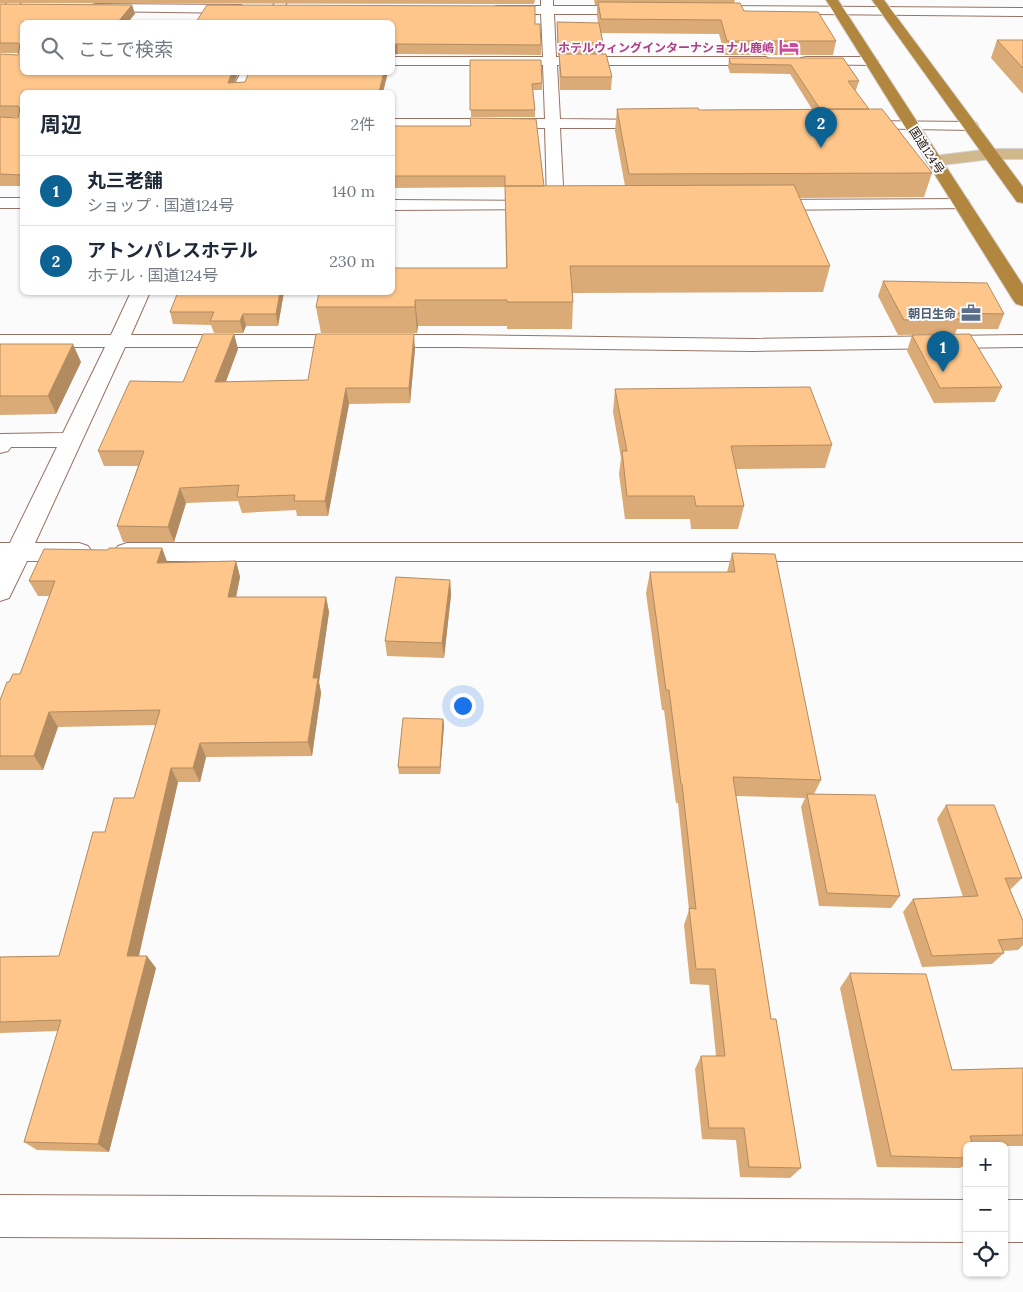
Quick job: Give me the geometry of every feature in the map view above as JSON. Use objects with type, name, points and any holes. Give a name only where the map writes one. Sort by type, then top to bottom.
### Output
[{"type":"highway","points":[[878,0],[1023,198]]},
{"type":"highway","name":"国道124号","points":[[835,5],[1023,300]]},
{"type":"main road","points":[[934,161],[991,154],[1023,154]]},
{"type":"main road","points":[[934,161],[1002,169],[1023,169]]},
{"type":"street","points":[[0,17],[8,5],[29,8]]},
{"type":"street","points":[[480,10],[548,5],[643,10]]},
{"type":"street","points":[[548,5],[556,205]]},
{"type":"street","points":[[690,10],[835,5],[886,12],[1023,12]]},
{"type":"street","points":[[88,8],[275,7],[272,20]]},
{"type":"street","points":[[395,60],[871,61]]},
{"type":"street","points":[[239,90],[246,75]]},
{"type":"street","points":[[395,123],[664,124]]},
{"type":"street","points":[[843,125],[971,126]]},
{"type":"street","points":[[0,202],[20,203]]},
{"type":"street","points":[[745,205],[962,204]]},
{"type":"street","points":[[395,205],[576,205]]},
{"type":"street","points":[[0,592],[9,552],[71,440],[116,341],[139,295]]},
{"type":"street","points":[[0,341],[466,341],[753,344],[1023,341]]},
{"type":"street","points":[[0,446],[3,440],[71,440]]},
{"type":"street","points":[[9,552],[1023,552]]},
{"type":"street","points":[[0,1216],[963,1221]]},
{"type":"street","points":[[1008,1221],[1023,1221]]},
{"type":"building","points":[[598,2],[740,3],[744,11],[818,12],[836,41],[727,41],[721,20],[601,19]]},
{"type":"building","points":[[0,4],[132,5],[120,20],[20,20],[20,45],[18,43],[0,43]]},
{"type":"building","points":[[207,5],[535,6],[535,24],[540,24],[541,45],[395,44],[395,20],[197,20]]},
{"type":"building","points":[[557,22],[599,23],[603,43],[558,43]]},
{"type":"building","points":[[997,40],[1023,40],[1023,68]]},
{"type":"building","points":[[20,45],[20,75],[231,75],[228,83],[245,82],[248,75],[383,75],[380,90],[20,90],[20,108],[18,106],[0,106],[0,54],[18,55]]},
{"type":"building","points":[[559,54],[606,54],[612,77],[561,77]]},
{"type":"building","points":[[729,58],[843,58],[859,81],[848,81],[869,109],[820,109],[791,65],[731,64]]},
{"type":"building","points":[[470,60],[541,60],[542,83],[532,84],[535,110],[470,110]]},
{"type":"building","points":[[20,108],[20,175],[0,174],[0,117],[18,118]]},
{"type":"building","points":[[698,108],[699,110],[882,109],[932,173],[629,174],[617,109]]},
{"type":"building","points":[[470,118],[536,119],[544,186],[505,186],[505,176],[395,176],[395,126],[471,126]]},
{"type":"building","points":[[794,185],[830,266],[570,266],[573,302],[415,300],[415,307],[316,307],[319,295],[395,295],[395,268],[507,268],[505,186]]},
{"type":"building","points":[[883,281],[987,283],[1004,314],[958,313],[961,319],[904,320]]},
{"type":"building","points":[[177,295],[279,295],[276,314],[243,314],[240,321],[210,321],[214,312],[170,312]]},
{"type":"building","points":[[203,334],[234,334],[215,382],[308,380],[316,334],[414,334],[409,388],[346,388],[325,501],[294,501],[295,495],[237,497],[239,485],[180,488],[168,527],[117,526],[144,451],[98,451],[130,381],[183,382]]},
{"type":"building","points":[[970,334],[1002,387],[940,388],[912,335]]},
{"type":"building","points":[[0,344],[73,344],[48,396],[0,396]]},
{"type":"building","points":[[810,387],[832,445],[731,446],[744,506],[696,506],[694,496],[627,496],[622,451],[627,451],[615,389]]},
{"type":"building","points":[[109,548],[162,548],[157,563],[236,561],[228,597],[326,597],[313,678],[318,678],[308,742],[200,743],[193,768],[171,768],[127,956],[147,956],[98,1144],[24,1142],[61,1020],[0,1022],[0,957],[59,956],[93,832],[105,832],[114,798],[134,798],[160,710],[49,712],[34,756],[0,756],[0,700],[7,682],[9,682],[13,674],[20,674],[55,581],[29,581],[44,549],[108,550]]},
{"type":"building","points":[[732,553],[775,554],[821,780],[733,777],[771,1019],[776,1019],[801,1168],[749,1167],[744,1128],[709,1128],[701,1056],[725,1056],[715,969],[696,969],[689,908],[696,909],[682,784],[669,690],[666,690],[650,572],[735,572]]},
{"type":"building","points":[[396,577],[450,580],[442,643],[385,641]]},
{"type":"building","points":[[403,718],[443,719],[440,767],[398,767]]},
{"type":"building","points":[[807,794],[875,795],[900,896],[827,893]]},
{"type":"building","points":[[946,805],[994,805],[1022,878],[1005,878],[1023,921],[1023,938],[998,940],[1004,953],[932,956],[913,899],[978,896]]},
{"type":"building","points":[[850,973],[926,974],[952,1070],[1023,1068],[1023,1135],[970,1136],[972,1142],[963,1142],[963,1158],[891,1156]]},
{"type":"place","name":"ホテルウィングインターナショナル鹿嶋","points":[[789,47]]},
{"type":"place","name":"アトンパレスホテル","points":[[821,148]]},
{"type":"place","name":"朝日生命","points":[[971,313]]},
{"type":"place","name":"丸三老舗","points":[[943,372]]}]
